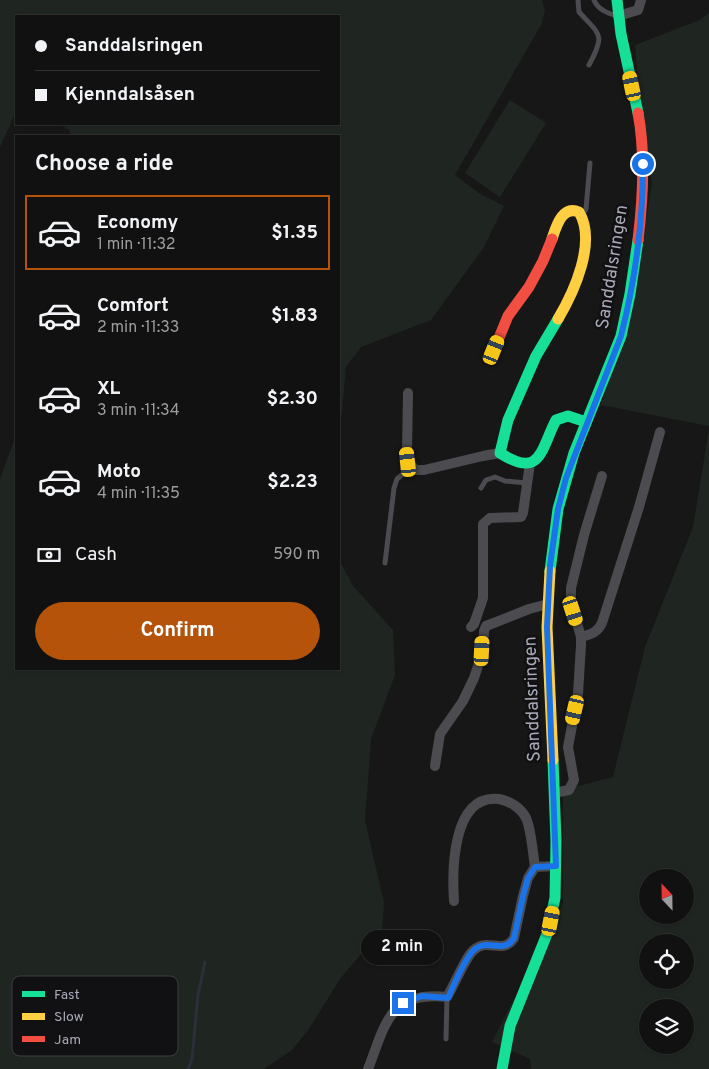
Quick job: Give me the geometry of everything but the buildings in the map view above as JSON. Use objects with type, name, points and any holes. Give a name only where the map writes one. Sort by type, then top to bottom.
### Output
[{"type":"main road","name":"Sanddalsringen","points":[[502,1069],[510,1026],[551,921],[555,898],[554,793],[547,627],[550,566],[558,509],[566,478],[624,323],[630,294],[642,201],[642,144],[618,16],[617,0]]},
{"type":"main road","points":[[494,350],[508,316],[529,287],[543,261],[560,218],[564,213],[574,210],[579,212],[585,227],[581,269],[559,319],[536,356],[508,420],[500,453],[515,463],[530,463],[543,452],[556,420],[568,416],[586,422]]},
{"type":"street","points":[[618,16],[638,10],[641,0]]},
{"type":"street","points":[[408,393],[408,462],[415,470],[424,470],[500,453]]},
{"type":"street","points":[[581,637],[599,630],[602,623],[639,507],[660,432]]},
{"type":"street","points":[[471,627],[474,624],[483,598],[483,524],[490,518],[520,517],[523,513],[530,463]]},
{"type":"street","name":"Sanddalsringen","points":[[554,793],[569,790],[574,780],[568,747],[578,694],[581,637],[573,611],[571,588],[584,535],[602,476]]},
{"type":"street","name":"Sanddalsringen","points":[[435,766],[440,734],[463,701],[474,678],[482,651],[486,626],[529,609],[548,604]]},
{"type":"street","points":[[368,1069],[385,1025],[399,1007],[412,999],[422,996],[448,998],[467,959],[476,948],[488,944],[505,946],[514,938],[528,878],[535,867],[529,826],[523,812],[514,804],[498,799],[482,802],[470,810],[465,817],[458,841],[453,875],[454,901]]},
{"type":"street","points":[[535,867],[556,866]]},
{"type":"lane","points":[[578,0],[579,12],[594,26],[600,41],[589,65]]},
{"type":"lane","points":[[594,0],[601,9],[618,16]]},
{"type":"lane","points":[[582,217],[586,209],[590,163]]},
{"type":"lane","points":[[385,563],[394,488],[397,479],[411,466]]},
{"type":"lane","points":[[481,488],[486,480],[495,477],[505,481],[527,483]]},
{"type":"lane","points":[[446,1039],[448,998]]},
{"type":"shaded area","points":[[0,0],[542,0],[545,11],[541,25],[455,175],[479,193],[504,206],[484,247],[431,320],[361,347],[346,367],[342,414],[340,417],[340,135],[72,135],[69,130],[62,125],[340,125],[340,15],[15,15],[15,114],[0,147]]},
{"type":"shaded area","points":[[709,13],[709,426],[601,405],[630,314],[652,184],[638,87],[635,45],[700,20]]},
{"type":"shaded area","points":[[510,100],[546,123],[500,197],[465,173]]},
{"type":"shaded area","points":[[709,429],[709,1069],[531,1069],[530,1059],[492,1042],[563,904],[563,790],[613,777],[645,647],[693,527]]},
{"type":"shaded area","points":[[15,438],[15,670],[340,670],[340,561],[353,586],[393,630],[395,675],[371,739],[365,820],[384,903],[382,929],[340,979],[309,1029],[292,1050],[264,1069],[0,1069],[0,479]]},
{"type":"waterway","points":[[188,1069],[192,1059],[198,995],[205,962]]},
{"type":"traffic: fast","points":[[617,0],[621,34],[638,113]]},
{"type":"traffic: fast","points":[[550,571],[558,509],[574,453],[621,336],[630,294],[638,240]]},
{"type":"traffic: fast","points":[[558,319],[536,356],[508,420],[500,453],[524,463],[532,462],[542,451],[556,420],[568,416],[586,422]]},
{"type":"traffic: fast","points":[[502,1069],[510,1026],[547,934],[555,898],[556,841],[553,760]]},
{"type":"traffic: slow","points":[[552,239],[558,223],[564,214],[573,211],[579,212],[584,224],[586,238],[584,252],[571,295],[558,319]]},
{"type":"traffic: slow","points":[[550,571],[547,627],[553,760]]},
{"type":"traffic: jam","points":[[638,113],[641,129],[643,177],[638,240]]},
{"type":"traffic: jam","points":[[494,350],[508,316],[529,287],[552,239]]},
{"type":"route","points":[[403,1003],[422,996],[448,998],[471,952],[482,945],[505,946],[510,943],[514,938],[528,878],[535,867],[556,866],[547,627],[550,566],[558,509],[566,478],[586,422],[621,336],[626,316],[639,230],[643,164]]}]
